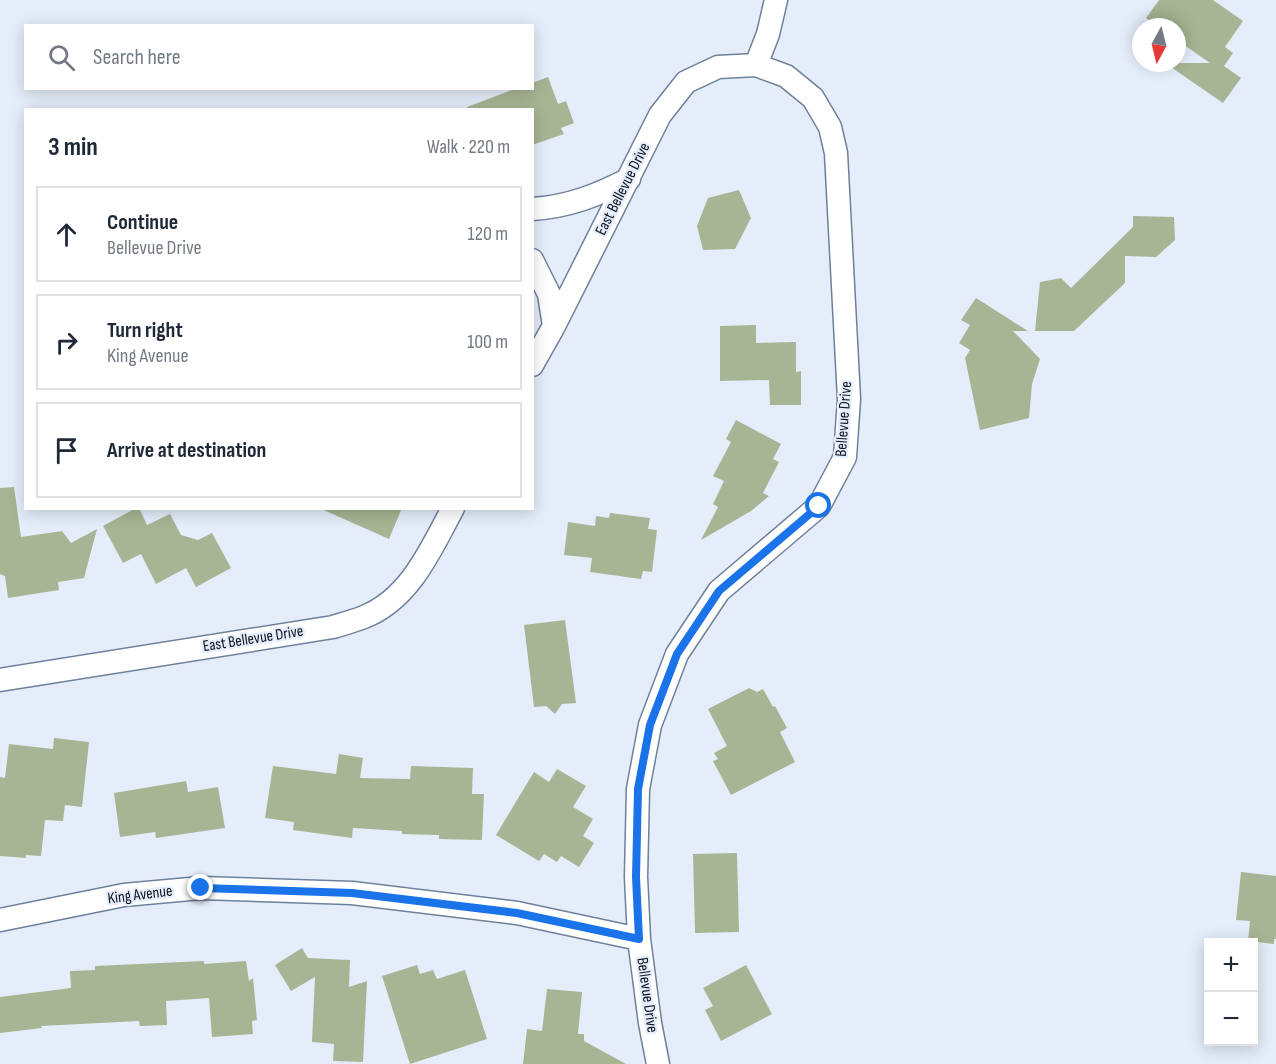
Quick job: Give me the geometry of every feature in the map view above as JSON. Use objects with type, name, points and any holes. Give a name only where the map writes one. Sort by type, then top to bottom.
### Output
[{"type":"street","points":[[756,65],[768,34],[776,0]]},
{"type":"street","name":"East Bellevue Drive","points":[[534,361],[660,116],[686,82],[718,67],[756,65]]},
{"type":"street","name":"Bellevue Drive","points":[[658,1064],[639,939],[636,877],[638,789],[650,725],[677,654],[719,591],[819,506],[844,457],[849,399],[836,153],[830,128],[813,98],[786,76],[756,65]]},
{"type":"street","points":[[534,210],[556,208],[597,196],[629,179]]},
{"type":"street","points":[[534,264],[549,294],[554,326]]},
{"type":"street","name":"East Bellevue Drive","points":[[0,680],[333,627],[366,617],[394,598],[417,573],[452,510]]},
{"type":"street","name":"King Avenue","points":[[0,920],[124,895],[213,889],[352,893],[517,913],[639,939]]},
{"type":"building","points":[[1159,0],[1213,0],[1243,21],[1225,47],[1233,53],[1224,66],[1241,78],[1223,103],[1178,72],[1186,72],[1186,63],[1210,63],[1186,46],[1186,18],[1146,18]]},
{"type":"building","points":[[548,77],[558,104],[566,101],[574,123],[561,128],[564,134],[534,144],[534,108],[467,108],[512,90],[534,90],[534,82]]},
{"type":"building","points":[[739,190],[751,218],[735,249],[703,250],[697,226],[708,198]]},
{"type":"building","points":[[1133,216],[1174,217],[1175,240],[1156,257],[1125,256],[1125,283],[1074,331],[1035,331],[1040,282],[1061,278],[1071,288],[1133,227]]},
{"type":"building","points":[[976,298],[1028,331],[1013,331],[1040,359],[1032,384],[1029,418],[980,430],[965,358],[970,350],[959,343],[970,325],[961,320]]},
{"type":"building","points":[[756,325],[756,343],[796,342],[796,372],[801,371],[801,405],[770,405],[769,380],[720,381],[720,326]]},
{"type":"building","points":[[736,420],[781,444],[773,459],[779,462],[763,493],[769,496],[751,511],[701,540],[718,507],[713,504],[724,481],[713,476],[731,442],[726,439]]},
{"type":"building","points":[[14,487],[21,537],[62,531],[71,543],[97,529],[84,578],[58,582],[59,590],[8,598],[5,576],[0,574],[0,488]]},
{"type":"building","points":[[132,510],[140,510],[147,525],[170,514],[181,535],[198,540],[212,533],[231,568],[196,587],[186,568],[156,584],[141,554],[123,563],[103,526]]},
{"type":"building","points":[[324,510],[401,510],[389,539]]},
{"type":"building","points":[[610,513],[650,518],[648,529],[657,530],[652,572],[643,571],[641,579],[590,572],[592,558],[564,555],[568,522],[595,526],[596,516],[609,518]]},
{"type":"building","points":[[565,620],[576,703],[562,704],[555,714],[546,706],[534,707],[524,625]]},
{"type":"building","points":[[749,688],[757,692],[763,689],[773,707],[775,706],[787,728],[780,732],[795,762],[731,795],[713,761],[718,759],[714,753],[727,746],[708,709]]},
{"type":"building","points":[[54,738],[89,742],[82,807],[65,805],[63,821],[45,820],[41,856],[26,855],[26,858],[0,856],[0,777],[5,778],[9,744],[53,749]]},
{"type":"building","points":[[339,754],[363,758],[360,778],[410,779],[411,766],[473,768],[472,794],[484,794],[482,840],[439,839],[439,835],[402,834],[402,831],[353,828],[352,838],[293,830],[294,822],[265,818],[273,766],[336,774]]},
{"type":"building","points":[[557,769],[586,786],[573,807],[593,819],[583,836],[594,843],[579,867],[561,856],[557,862],[544,854],[539,861],[496,835],[534,772],[549,782]]},
{"type":"building","points":[[186,781],[188,792],[218,787],[225,828],[156,838],[155,832],[120,837],[114,793]]},
{"type":"building","points":[[737,853],[739,932],[695,933],[693,854]]},
{"type":"building","points":[[1241,872],[1276,876],[1276,939],[1274,939],[1274,944],[1258,942],[1258,938],[1248,938],[1250,921],[1236,920]]},
{"type":"building","points":[[302,948],[308,958],[350,960],[349,987],[367,981],[363,1062],[333,1061],[334,1044],[312,1042],[315,977],[291,991],[275,965]]},
{"type":"building","points":[[204,961],[204,964],[246,961],[249,981],[253,978],[257,1020],[252,1021],[253,1034],[212,1037],[209,998],[166,1001],[167,1025],[140,1026],[139,1021],[41,1026],[42,1028],[0,1033],[0,997],[71,988],[70,971],[95,970],[95,966]]},
{"type":"building","points":[[417,965],[420,974],[433,970],[437,979],[465,970],[487,1039],[410,1064],[382,976]]},
{"type":"building","points":[[746,965],[772,1014],[721,1041],[705,1010],[713,1006],[703,988]]},
{"type":"building","points":[[547,989],[582,992],[578,1034],[584,1034],[584,1041],[626,1064],[523,1064],[527,1029],[542,1031]]},
{"type":"route","points":[[201,888],[352,893],[517,913],[639,939],[636,877],[638,789],[650,725],[677,654],[719,591],[819,506]]}]
